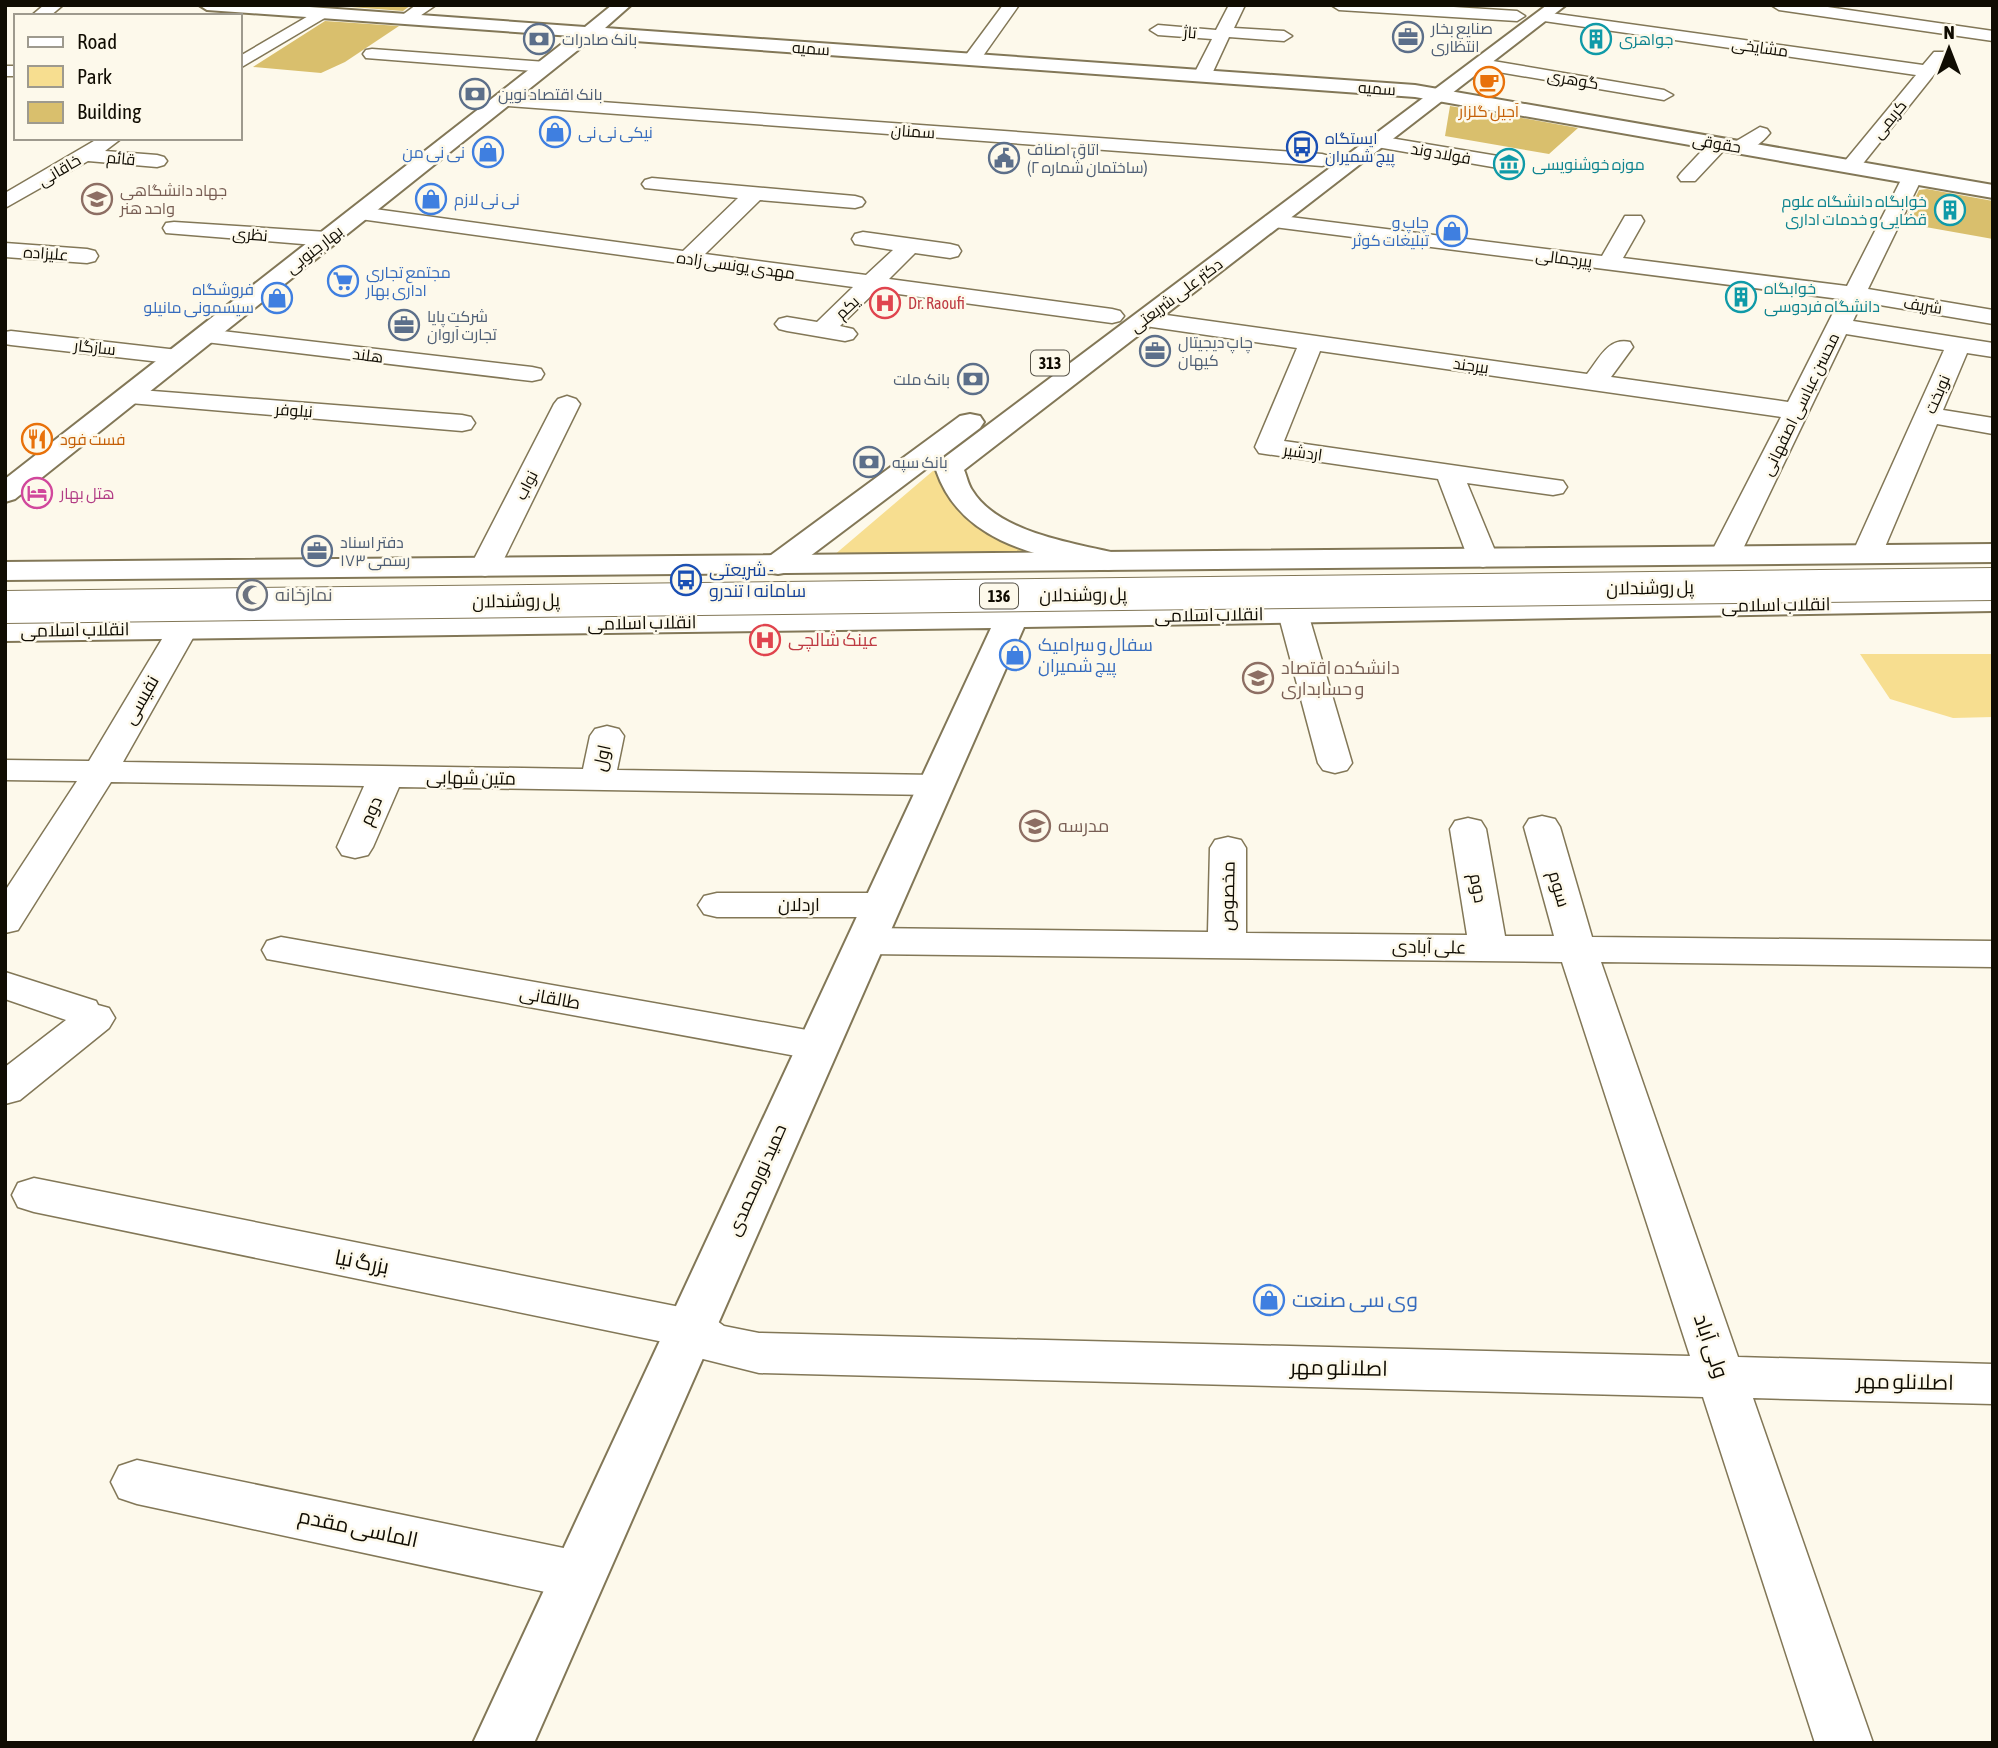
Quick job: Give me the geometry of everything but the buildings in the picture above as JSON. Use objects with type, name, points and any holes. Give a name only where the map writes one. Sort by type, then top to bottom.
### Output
[{"type":"main road","name":"سمیه","points":[[207,5],[1441,95]]},
{"type":"main road","name":"بهار جنوبی","points":[[5,493],[623,5]]},
{"type":"main road","name":"دکتر علی شریعتی","points":[[1108,561],[1041,544],[998,526],[964,502],[952,480],[950,470],[1482,64],[1537,11]]},
{"type":"main road","name":"دکتر علی شریعتی","points":[[778,565],[1415,91],[1537,11]]},
{"type":"main road","name":"حقوقی","points":[[1441,95],[1993,192]]},
{"type":"main road","points":[[5,571],[1993,553]]},
{"type":"main road","points":[[778,565],[774,574],[780,597],[799,615],[817,621]]},
{"type":"main road","name":"پل روشندلان","points":[[5,587],[1993,567]]},
{"type":"main road","points":[[300,628],[336,615],[362,594],[351,573],[342,568]]},
{"type":"main road","name":"پل روشندلان","points":[[5,607],[1993,584]]},
{"type":"main road","name":"انقلاب اسلامی","points":[[5,631],[1293,614],[1993,601]]},
{"type":"main road","name":"حمید نورمحمدی","points":[[503,1743],[1012,618]]},
{"type":"street","points":[[405,19],[428,5]]},
{"type":"street","points":[[972,59],[1011,5]]},
{"type":"street","points":[[1202,76],[1237,5]]},
{"type":"street","name":"مشایخی","points":[[1339,5],[1537,11],[1927,71]]},
{"type":"street","points":[[1779,5],[1822,8],[1993,36]]},
{"type":"street","points":[[242,62],[322,13]]},
{"type":"street","name":"تاژ","points":[[1158,30],[1284,36]]},
{"type":"street","points":[[264,31],[289,33]]},
{"type":"street","points":[[1927,71],[1960,32]]},
{"type":"street","points":[[372,54],[546,67]]},
{"type":"street","name":"گوهری","points":[[1482,64],[1664,95]]},
{"type":"street","name":"کریمی","points":[[1850,167],[1927,71]]},
{"type":"street","name":"سمنان","points":[[503,101],[1322,160]]},
{"type":"street","points":[[1740,147],[1760,132]]},
{"type":"street","name":"خاقانی","points":[[5,202],[110,140]]},
{"type":"street","name":"فولاد وند","points":[[1378,142],[1504,163]]},
{"type":"street","points":[[1688,177],[1719,144]]},
{"type":"street","name":"قائم","points":[[85,155],[157,161]]},
{"type":"street","name":"محسن عباسی اصفهانی","points":[[1725,555],[1912,178]]},
{"type":"street","points":[[652,184],[855,202]]},
{"type":"street","points":[[688,258],[756,192]]},
{"type":"street","name":"مهدی یونسی زاده","points":[[360,213],[1112,316]]},
{"type":"street","name":"پیرجمالی","points":[[1274,221],[1854,294]]},
{"type":"street","points":[[1609,263],[1633,221]]},
{"type":"street","name":"نظری","points":[[174,229],[327,240]]},
{"type":"street","points":[[863,239],[950,251]]},
{"type":"street","name":"یکم","points":[[822,330],[911,246]]},
{"type":"street","name":"علیزاده","points":[[5,250],[87,256]]},
{"type":"street","name":"شریف","points":[[1854,294],[1993,317]]},
{"type":"street","name":"بیرجند","points":[[1145,319],[1311,343],[1403,346],[1594,382],[1796,411]]},
{"type":"street","name":"یکم","points":[[787,324],[852,335]]},
{"type":"street","points":[[1838,326],[1993,350]]},
{"type":"street","name":"هلند","points":[[205,336],[531,374]]},
{"type":"street","name":"سازگار","points":[[11,338],[178,357]]},
{"type":"street","name":"اردشیر","points":[[1311,343],[1268,447],[1553,487]]},
{"type":"street","name":"نوبخت","points":[[1867,554],[1958,345]]},
{"type":"street","points":[[1594,382],[1621,347]]},
{"type":"street","name":"نیلوفر","points":[[127,397],[462,423]]},
{"type":"street","name":"نواب","points":[[485,567],[568,404]]},
{"type":"street","points":[[1929,415],[1993,426]]},
{"type":"street","points":[[1449,472],[1483,558]]},
{"type":"street","points":[[1293,614],[1335,763]]},
{"type":"street","name":"نفیسی","points":[[5,921],[100,772],[183,629]]},
{"type":"street","name":"اول","points":[[598,780],[607,736]]},
{"type":"street","name":"متین شهابی","points":[[5,770],[936,785]]},
{"type":"street","name":"دوم","points":[[355,846],[386,776]]},
{"type":"street","name":"سوم","points":[[1542,827],[1577,950]]},
{"type":"street","name":"دوم","points":[[1468,829],[1489,948]]},
{"type":"street","name":"مخصوص","points":[[1227,945],[1228,848]]},
{"type":"street","name":"اردلان","points":[[717,905],[874,923]]},
{"type":"street","name":"علی آبادی","points":[[874,923],[1227,945],[1993,954]]},
{"type":"street","name":"طالقانی","points":[[281,950],[818,1046]]},
{"type":"street","name":"ولی آباد","points":[[1577,950],[1844,1743]]},
{"type":"street","points":[[5,985],[89,1015],[5,1089]]},
{"type":"street","name":"بزرگ نیا","points":[[34,1195],[690,1328]]},
{"type":"street","name":"اصلانلو مهر","points":[[690,1328],[712,1343],[759,1353],[1993,1384]]},
{"type":"street","name":"الماسی مقدم","points":[[137,1482],[578,1575]]},
{"type":"green space","points":[[934,470],[968,517],[1043,554],[833,556]]},
{"type":"green space","points":[[1860,654],[1993,654],[1993,717],[1953,718],[1890,699]]},
{"type":"place","name":"صنایع بخار انتظاری","points":[[1408,37]]},
{"type":"place","name":"بانک صادرات","points":[[539,39]]},
{"type":"place","name":"جواهری","points":[[1596,39]]},
{"type":"place","name":"آجیل گلزار","points":[[1489,82]]},
{"type":"place","name":"بانک اقتصاد نوین","points":[[475,94]]},
{"type":"place","name":"نیکی نی نی","points":[[555,132]]},
{"type":"place","name":"ایستگاه پیچ شمیران","points":[[1302,147]]},
{"type":"place","name":"نی نی من","points":[[488,152]]},
{"type":"place","name":"اتاق اصناف (ساختمان شماره ۲)","points":[[1004,158]]},
{"type":"place","name":"موزه خوشنویسی","points":[[1509,164]]},
{"type":"place","name":"جهاد دانشگاهی واحد هنر","points":[[97,199]]},
{"type":"place","name":"نی نی لازم","points":[[431,199]]},
{"type":"place","name":"خوابگاه دانشگاه علوم قضایی و خدمات اداری","points":[[1950,210]]},
{"type":"place","name":"چاپ و تبلیغات کوثر","points":[[1452,231]]},
{"type":"place","name":"مجتمع تجاری اداری بهار","points":[[343,281]]},
{"type":"place","name":"خوابگاه دانشگاه فردوسی","points":[[1741,297]]},
{"type":"place","name":"فروشگاه سیسمونی مانیلو","points":[[277,298]]},
{"type":"place","name":"Dr. Raoufi","points":[[885,303]]},
{"type":"place","name":"شرکت پایا تجارت آروان","points":[[404,325]]},
{"type":"place","name":"چاپ دیجیتال کیهان","points":[[1155,351]]},
{"type":"place","name":"بانک ملت","points":[[973,379]]},
{"type":"place","name":"فست فود","points":[[37,439]]},
{"type":"place","name":"بانک سپه","points":[[869,462]]},
{"type":"place","name":"هتل بهار","points":[[37,493]]},
{"type":"place","name":"دفتر اسناد رسمی ۱۷۳","points":[[317,551]]},
{"type":"place","name":"شریعتی - سامانه ۱ تندرو","points":[[686,580]]},
{"type":"place","name":"نمازخانه","points":[[252,595]]},
{"type":"place","name":"عينک شالچی","points":[[765,640]]},
{"type":"place","name":"سفال و سرامیک پیچ شمیران","points":[[1015,655]]},
{"type":"place","name":"دانشکده اقتصاد و حسابداری","points":[[1258,678]]},
{"type":"place","name":"مدرسه","points":[[1035,826]]},
{"type":"place","name":"وی سی صنعت","points":[[1269,1300]]}]
